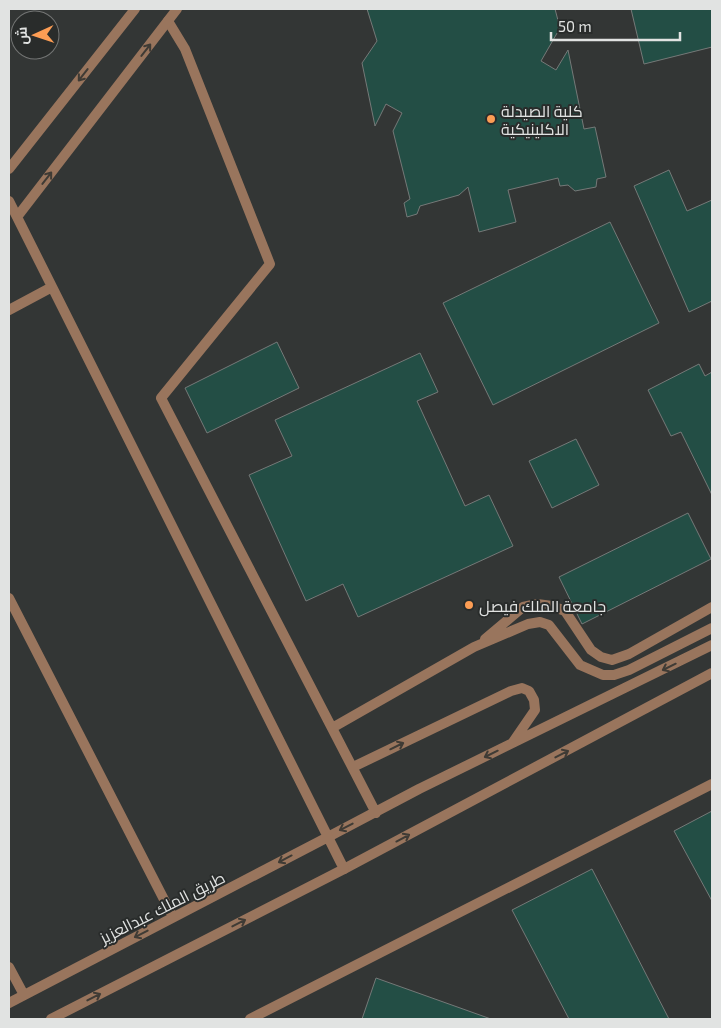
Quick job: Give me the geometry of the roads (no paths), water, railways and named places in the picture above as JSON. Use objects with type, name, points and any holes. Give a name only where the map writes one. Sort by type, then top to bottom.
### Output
[{"type":"street","points":[[9,170],[135,9]]},
{"type":"street","points":[[17,217],[177,9]]},
{"type":"street","points":[[168,21],[185,49],[270,264],[161,398],[376,813]]},
{"type":"street","points":[[9,201],[344,869]]},
{"type":"street","points":[[9,310],[52,287]]},
{"type":"street","points":[[9,598],[174,917]]},
{"type":"street","points":[[474,648],[523,607],[537,604],[552,606],[565,611],[591,650],[601,657],[612,660],[629,654],[712,607]]},
{"type":"street","points":[[332,728],[474,648],[528,624],[540,622],[549,626],[580,665],[603,675],[614,675],[629,670],[712,628]]},
{"type":"street","name":"طريق الملك عبدالعزيز","points":[[9,1003],[419,789],[712,645]]},
{"type":"street","points":[[51,1019],[344,869],[712,673]]},
{"type":"street","points":[[353,768],[511,691],[522,688],[529,691],[534,700],[535,710],[512,744]]},
{"type":"street","points":[[250,1019],[712,784]]},
{"type":"street","points":[[9,967],[24,995]]},
{"type":"place","name":"كلية الصيدلة الاكلينيكية","points":[[491,119]]},
{"type":"place","name":"جامعة الملك فيصل","points":[[469,605]]}]
